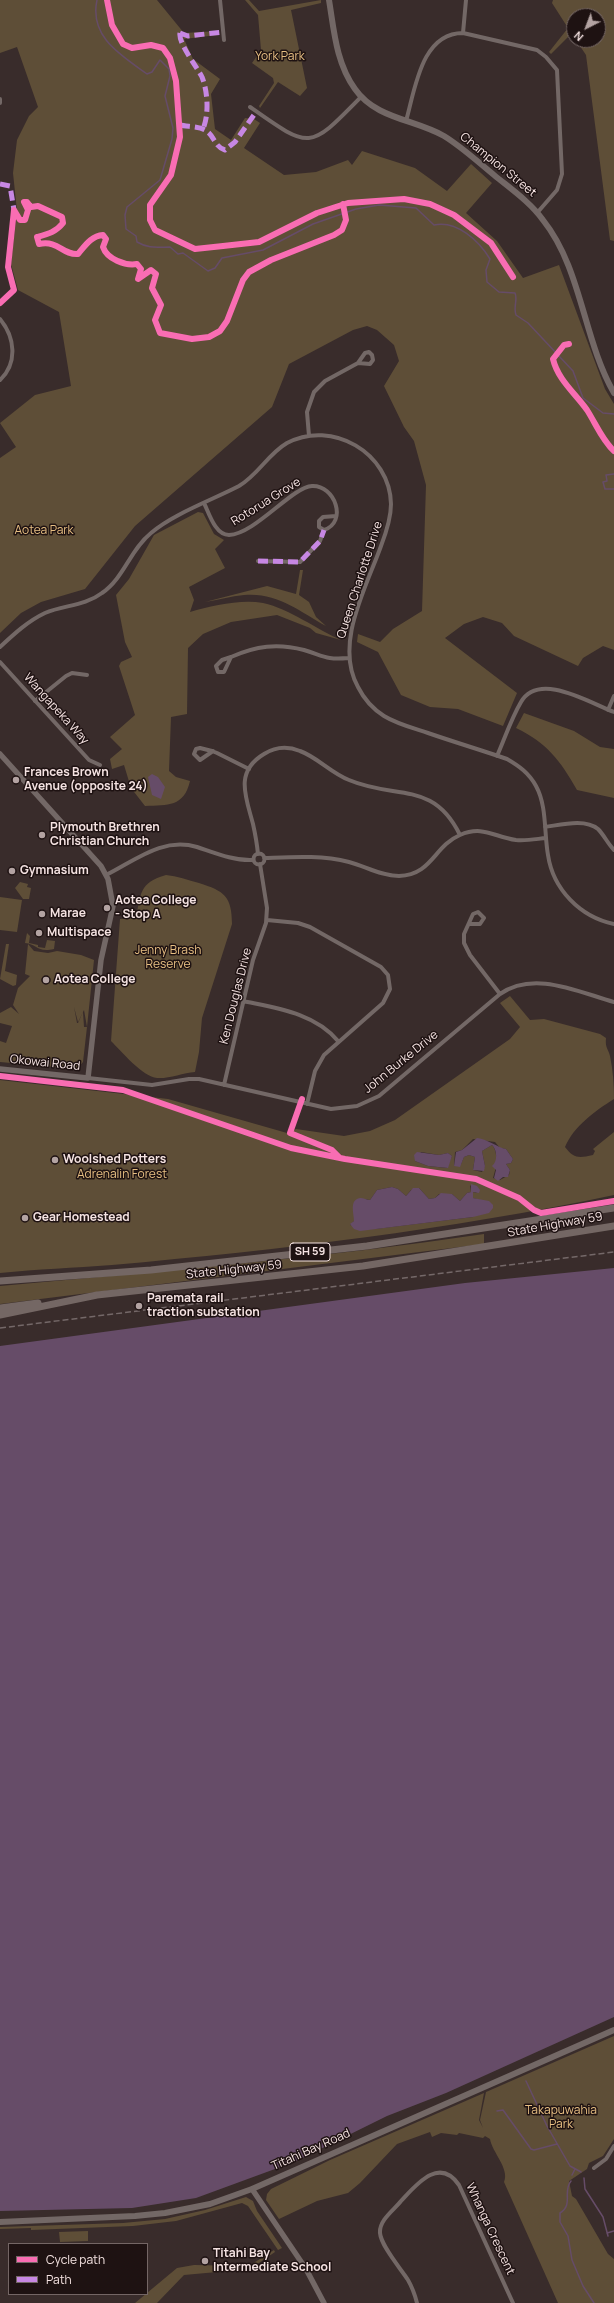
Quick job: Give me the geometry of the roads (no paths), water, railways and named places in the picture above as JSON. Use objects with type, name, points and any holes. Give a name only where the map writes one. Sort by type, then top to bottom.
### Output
[{"type":"main road","name":"Champion Street","points":[[329,0],[342,67],[361,97],[382,113],[422,126],[451,141],[538,213],[561,247],[603,368],[613,390]]},
{"type":"main road","name":"State Highway 59","points":[[0,1280],[151,1270],[367,1246],[614,1208]]},
{"type":"main road","name":"State Highway 59","points":[[0,1315],[105,1294],[367,1266],[614,1226]]},
{"type":"main road","points":[[0,1308],[105,1294]]},
{"type":"main road","name":"Titahi Bay Road","points":[[0,2222],[135,2216],[165,2213],[210,2204],[252,2189],[614,2030]]},
{"type":"street","points":[[220,0],[224,40]]},
{"type":"street","points":[[463,33],[466,0]]},
{"type":"street","points":[[406,121],[424,63],[429,52],[435,44],[444,38],[455,33],[463,33],[537,50],[546,57],[556,70],[562,174],[557,190],[538,213]]},
{"type":"street","points":[[250,107],[288,133],[299,138],[310,138],[325,132],[361,97]]},
{"type":"street","points":[[0,99],[0,104]]},
{"type":"street","points":[[0,319],[12,340],[13,352],[10,366],[0,380]]},
{"type":"street","points":[[309,436],[307,412],[314,392],[325,381],[358,363]]},
{"type":"street","name":"Queen Charlotte Drive","points":[[0,647],[38,617],[56,609],[89,601],[101,594],[116,580],[134,552],[148,535],[161,526],[246,481],[282,446],[309,436],[338,437],[357,445],[368,454],[382,472],[391,499],[387,530],[351,630],[348,658],[352,674],[361,693],[383,715],[400,724],[497,756],[516,764],[531,779],[540,794],[551,868],[566,895],[587,913],[614,924]]},
{"type":"street","name":"Rotorua Grove","points":[[204,503],[217,528],[226,534],[237,533],[268,515],[299,491],[308,487],[319,487],[330,493],[336,505],[336,516]]},
{"type":"street","points":[[324,530],[318,524],[321,518],[336,516]]},
{"type":"street","points":[[258,561],[300,562],[320,541],[324,530],[330,526],[336,516]]},
{"type":"street","points":[[231,657],[255,648],[272,645],[300,649],[328,659],[348,658]]},
{"type":"street","name":"Wangapeka Way","points":[[0,662],[89,760],[100,765]]},
{"type":"street","points":[[35,701],[66,676],[72,673],[86,675]]},
{"type":"street","points":[[497,756],[524,698],[530,692],[545,688],[558,690],[614,712]]},
{"type":"street","points":[[608,710],[614,696]]},
{"type":"street","points":[[460,835],[450,816],[435,802],[421,797],[356,783],[334,773],[298,750],[281,748],[271,750],[260,756],[249,769],[244,792],[258,854],[264,858],[292,856],[328,858],[348,862],[392,875],[407,875],[428,865],[446,844],[460,835],[482,831],[516,840],[546,838]]},
{"type":"street","points":[[213,751],[249,769]]},
{"type":"street","points":[[0,754],[90,853],[106,875],[112,892],[113,906],[101,960],[88,1078]]},
{"type":"street","points":[[545,827],[578,823],[592,825],[599,831],[614,850]]},
{"type":"street","points":[[106,875],[150,850],[170,844],[186,845],[233,858],[253,860],[260,864],[264,858]]},
{"type":"street","points":[[253,860],[254,856],[258,854]]},
{"type":"street","name":"Ken Douglas Drive","points":[[224,1085],[253,960],[267,920],[260,864]]},
{"type":"street","points":[[267,920],[298,923],[310,927],[378,965],[388,975],[390,988],[386,1000],[338,1041],[318,1064],[307,1104]]},
{"type":"street","points":[[469,924],[463,939],[465,949],[500,994]]},
{"type":"street","name":"John Burke Drive","points":[[88,1078],[152,1085],[195,1079],[307,1104],[342,1109],[357,1106],[373,1100],[500,994],[519,984],[538,982],[614,1002]]},
{"type":"street","points":[[243,1001],[296,1013],[330,1032],[338,1041]]},
{"type":"street","name":"Okowai Road","points":[[0,1069],[88,1078]]},
{"type":"street","points":[[594,2168],[606,2159],[614,2146]]},
{"type":"street","name":"Whanga Crescent","points":[[417,2303],[409,2282],[383,2241],[380,2228],[385,2220],[422,2179],[432,2174],[442,2173],[454,2179],[459,2185],[513,2303]]},
{"type":"street","points":[[252,2189],[306,2269],[324,2303]]},
{"type":"waterway","points":[[97,0],[96,13],[98,24],[102,35],[109,44],[127,60],[147,74],[152,72],[160,60],[169,69],[170,76],[165,96],[173,128],[172,139],[160,180],[127,207],[125,215],[126,229],[136,236],[137,242],[149,247],[170,247],[178,254],[183,253],[208,271],[215,268],[222,258],[263,250],[313,224],[356,209],[379,205],[416,208],[434,225],[443,224],[459,229],[480,245],[490,259],[486,270],[487,282],[499,292],[515,293],[516,315],[528,323],[573,371],[583,398],[603,413],[614,414]]},
{"type":"waterway","points":[[614,474],[606,475],[607,481],[603,482],[605,489],[614,489]]},
{"type":"waterway","points":[[526,2081],[547,2126],[570,2166],[581,2172]]},
{"type":"waterway","points":[[497,2111],[503,2110],[531,2149],[534,2150],[557,2144]]},
{"type":"waterway","points":[[572,2175],[575,2169]]},
{"type":"waterway","points":[[584,2178],[585,2189],[603,2217],[608,2236]]},
{"type":"waterway","points":[[571,2181],[567,2189],[566,2206],[560,2213],[560,2222],[568,2236],[572,2260],[583,2286],[594,2303]]},
{"type":"waterway","points":[[607,2233],[614,2231]]},
{"type":"railway","points":[[0,1328],[614,1252]]},
{"type":"place","name":"Frances Brown Avenue (opposite 24)","points":[[16,780]]},
{"type":"place","name":"Plymouth Brethren Christian Church","points":[[42,835]]},
{"type":"place","name":"Gymnasium","points":[[12,871]]},
{"type":"place","name":"Aotea College - Stop A","points":[[107,908]]},
{"type":"place","name":"Marae","points":[[42,914]]},
{"type":"place","name":"Multispace","points":[[39,933]]},
{"type":"place","name":"Aotea College","points":[[46,980]]},
{"type":"place","name":"Woolshed Potters","points":[[55,1160]]},
{"type":"place","name":"Gear Homestead","points":[[25,1218]]},
{"type":"place","name":"Paremata rail traction substation","points":[[139,1306]]},
{"type":"place","name":"Titahi Bay Intermediate School","points":[[205,2261]]},
{"type":"park label","name":"York Park","points":[[280,57]]},
{"type":"park label","name":"Aotea Park","points":[[44,531]]},
{"type":"park label","name":"Jenny Brash Reserve","points":[[168,958]]},
{"type":"park label","name":"Adrenalin Forest","points":[[122,1175]]},
{"type":"park label","name":"Takapuwahia Park","points":[[561,2118]]}]
